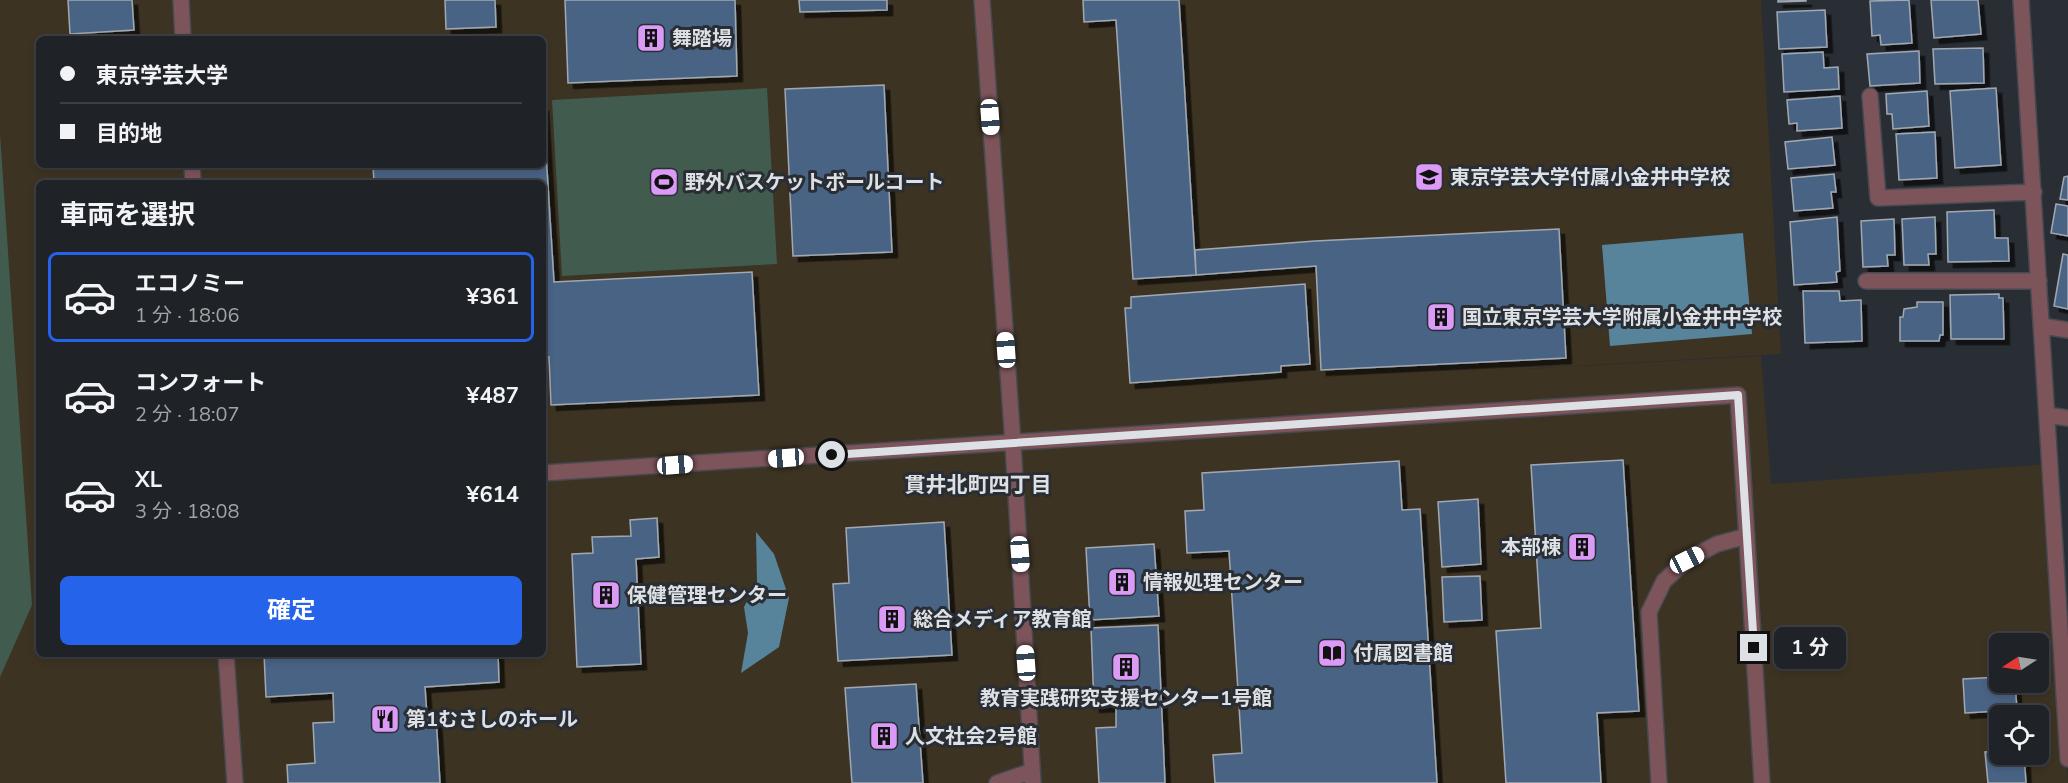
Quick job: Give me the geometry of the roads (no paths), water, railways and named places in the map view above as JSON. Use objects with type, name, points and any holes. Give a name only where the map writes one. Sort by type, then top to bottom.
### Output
[{"type":"street","points":[[181,0],[183,36]]},
{"type":"street","points":[[982,0],[1013,444],[1032,777],[997,783]]},
{"type":"street","points":[[2021,0],[2047,415],[2063,579],[2068,759]]},
{"type":"street","points":[[1870,96],[1878,198],[2034,192]]},
{"type":"street","points":[[1866,281],[2039,281]]},
{"type":"street","points":[[2042,326],[2068,330]]},
{"type":"street","points":[[546,473],[1738,395],[1762,783]]},
{"type":"street","points":[[2047,415],[2068,418]]},
{"type":"street","points":[[1659,783],[1649,612],[1664,581],[1687,560],[1718,544],[1747,536]]},
{"type":"street","points":[[226,657],[235,783]]},
{"type":"water","points":[[1743,233],[1752,334],[1610,346],[1602,245]]},
{"type":"water","points":[[756,532],[774,554],[789,598],[779,647],[741,673],[748,633],[744,607],[757,582]]},
{"type":"place","name":"舞踏場","points":[[651,38]]},
{"type":"place","name":"東京学芸大学付属小金井中学校","points":[[1429,177]]},
{"type":"place","name":"野外バスケットボールコート","points":[[664,182]]},
{"type":"place","name":"国立東京学芸大学附属小金井中学校","points":[[1441,317]]},
{"type":"place","name":"本部棟","points":[[1582,547]]},
{"type":"place","name":"情報処理センター","points":[[1122,582]]},
{"type":"place","name":"保健管理センター","points":[[606,595]]},
{"type":"place","name":"総合メディア教育館","points":[[892,619]]},
{"type":"place","name":"付属図書館","points":[[1332,653]]},
{"type":"place","name":"教育実践研究支援センター1号館","points":[[1126,667]]},
{"type":"place","name":"第1むさしのホール","points":[[385,719]]},
{"type":"place","name":"人文社会2号館","points":[[884,736]]},
{"type":"district","name":"貫井北町四丁目","points":[[978,485]]}]
